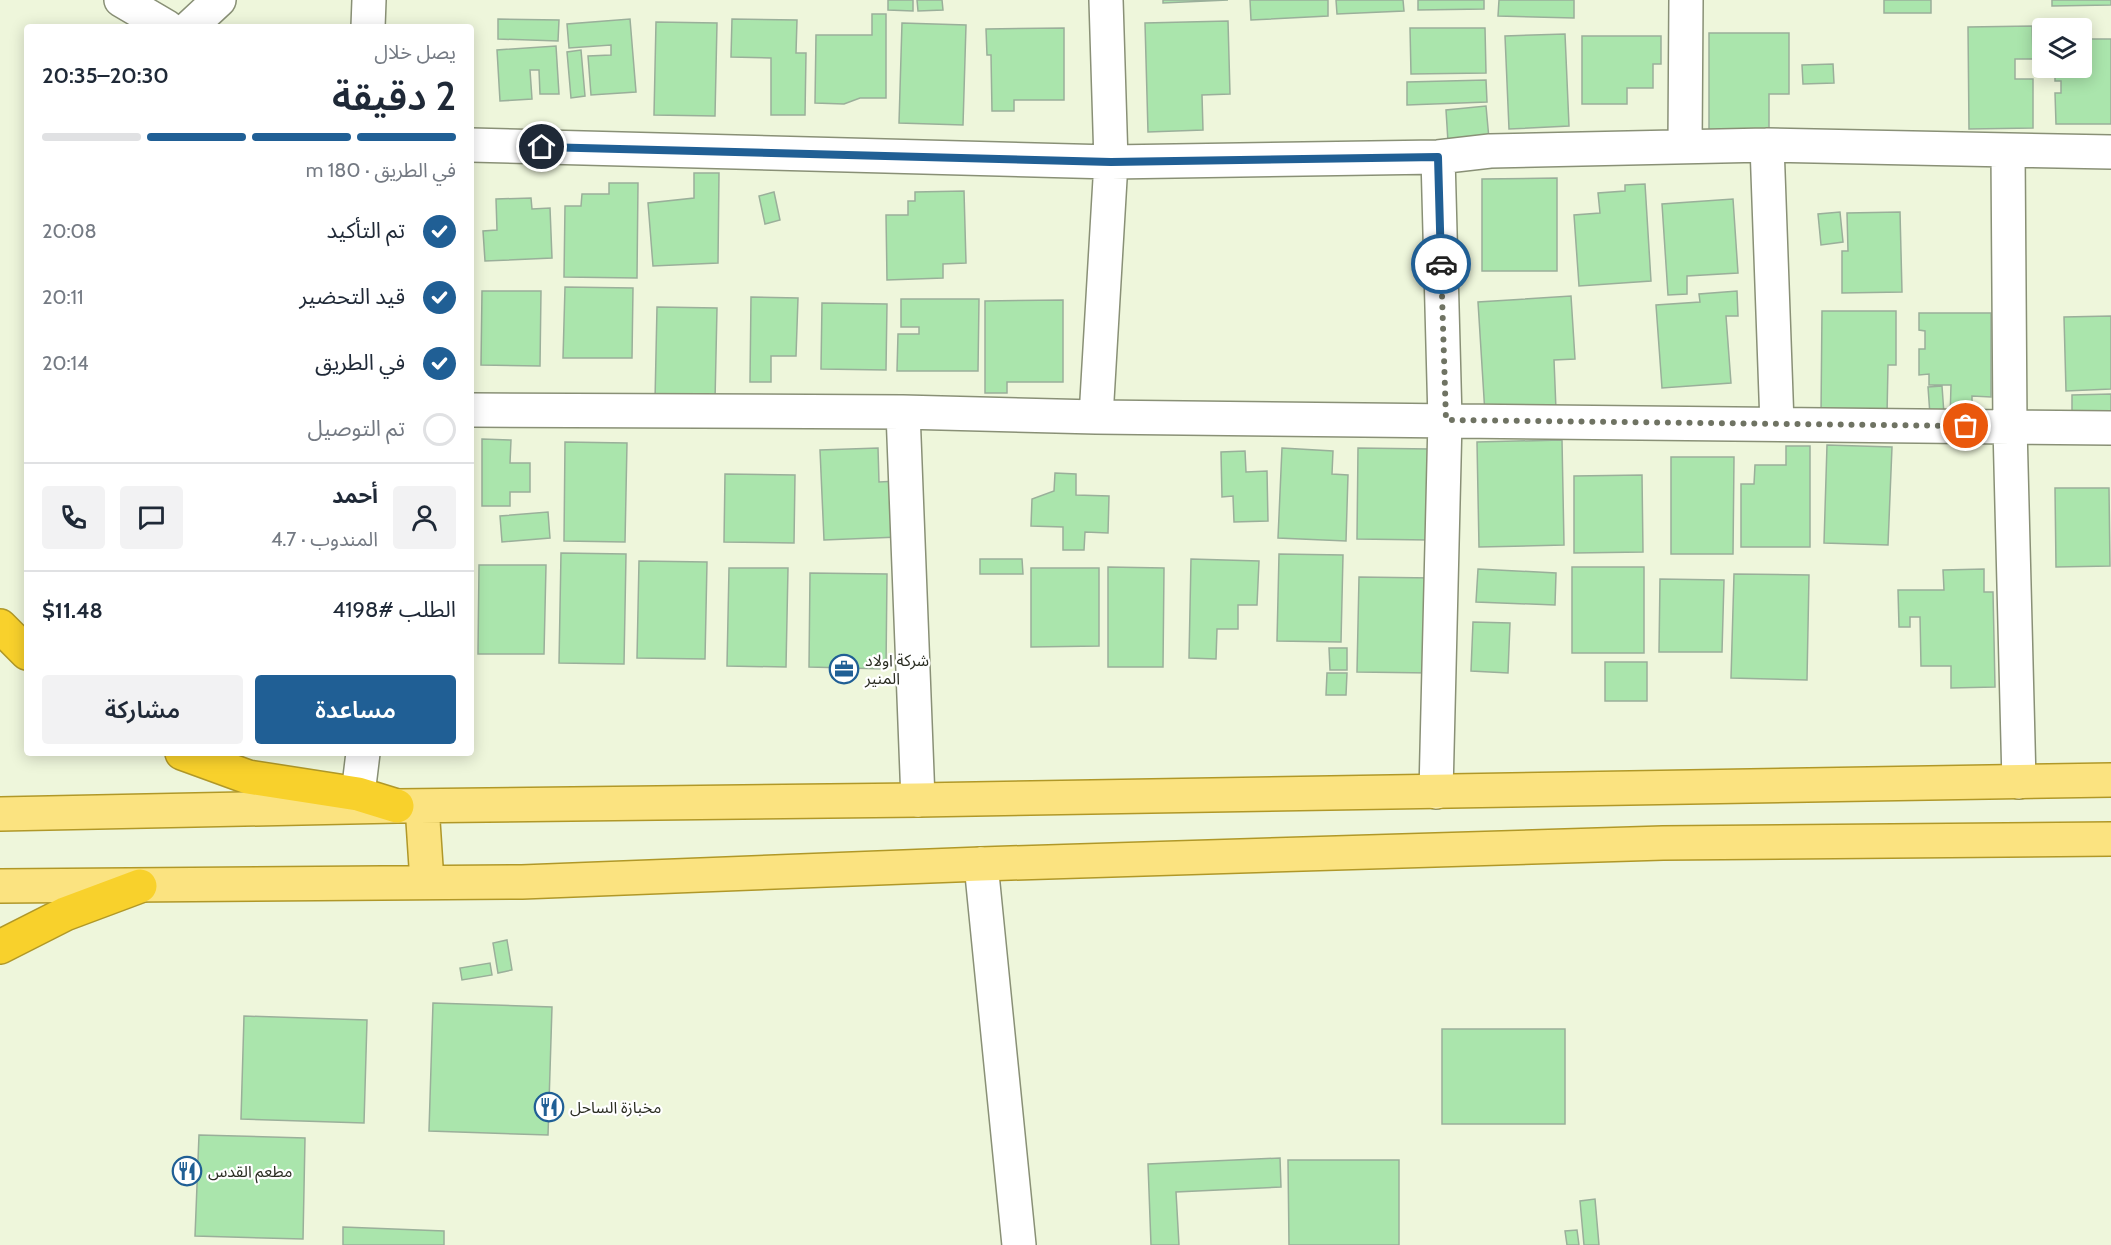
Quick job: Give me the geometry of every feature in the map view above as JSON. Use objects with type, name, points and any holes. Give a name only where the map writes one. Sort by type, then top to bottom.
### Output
[{"type":"highway","points":[[0,626],[24,649]]},
{"type":"highway","points":[[190,756],[248,777],[358,794],[410,806]]},
{"type":"highway","points":[[0,947],[65,914],[140,886]]},
{"type":"main road","points":[[0,814],[2111,780]]},
{"type":"main road","points":[[410,806],[427,882]]},
{"type":"main road","points":[[0,886],[522,882],[981,864],[1663,843],[2111,839]]},
{"type":"street","points":[[121,0],[162,24]]},
{"type":"street","points":[[193,24],[219,0]]},
{"type":"street","points":[[368,24],[369,0]]},
{"type":"street","points":[[1096,417],[1111,162],[1106,0]]},
{"type":"street","points":[[1685,146],[1686,0]]},
{"type":"street","points":[[474,145],[1111,162],[1438,157],[1490,151],[1767,145],[2111,152]]},
{"type":"street","points":[[1767,145],[1777,424]]},
{"type":"street","points":[[2008,151],[2010,427],[2019,782]]},
{"type":"street","points":[[1436,792],[1446,420],[1438,157]]},
{"type":"street","points":[[474,410],[903,412],[1096,417],[2111,428]]},
{"type":"street","points":[[903,412],[918,800]]},
{"type":"street","points":[[358,794],[363,756]]},
{"type":"street","points":[[981,864],[1019,1245]]},
{"type":"building","points":[[888,0],[913,0],[913,11],[888,10]]},
{"type":"building","points":[[917,0],[942,0],[943,10],[918,11]]},
{"type":"building","points":[[1163,0],[1228,0],[1163,3]]},
{"type":"building","points":[[1250,0],[1328,0],[1328,16],[1251,20]]},
{"type":"building","points":[[1336,0],[1403,0],[1404,11],[1337,14]]},
{"type":"building","points":[[1418,0],[1484,0],[1484,9],[1418,10]]},
{"type":"building","points":[[1499,0],[1574,0],[1574,18],[1498,16]]},
{"type":"building","points":[[1884,0],[1931,0],[1931,13],[1884,13]]},
{"type":"building","points":[[2052,0],[2111,0],[2111,5],[2052,6]]},
{"type":"building","points":[[872,14],[886,14],[886,98],[860,98],[844,104],[815,103],[816,35],[872,35]]},
{"type":"building","points":[[498,19],[559,20],[558,41],[498,39]]},
{"type":"building","points":[[630,19],[636,92],[591,95],[588,56],[611,55],[611,45],[569,48],[567,24]]},
{"type":"building","points":[[732,19],[797,20],[796,53],[806,53],[805,115],[771,115],[771,58],[731,57]]},
{"type":"building","points":[[1228,21],[1230,94],[1202,95],[1203,130],[1148,132],[1145,23]]},
{"type":"building","points":[[656,22],[717,23],[715,116],[654,115]]},
{"type":"building","points":[[902,23],[966,25],[963,125],[899,123]]},
{"type":"building","points":[[2032,26],[2032,59],[2015,59],[2015,79],[2033,79],[2033,128],[1969,129],[1968,27]]},
{"type":"building","points":[[1064,28],[1064,100],[1014,100],[1014,111],[992,111],[991,55],[987,55],[986,29]]},
{"type":"building","points":[[1410,28],[1485,28],[1486,73],[1411,74]]},
{"type":"building","points":[[1709,33],[1789,33],[1789,94],[1769,94],[1769,131],[1709,131]]},
{"type":"building","points":[[1565,34],[1569,126],[1509,129],[1505,36]]},
{"type":"building","points":[[1582,36],[1661,36],[1661,64],[1653,64],[1653,88],[1627,88],[1627,104],[1582,104]]},
{"type":"building","points":[[2092,39],[2111,39],[2111,124],[2056,124],[2055,93],[2061,93],[2061,81],[2055,81],[2055,78],[2092,78]]},
{"type":"building","points":[[556,46],[559,94],[540,94],[539,70],[530,70],[532,99],[500,101],[497,50]]},
{"type":"building","points":[[581,50],[585,96],[571,98],[567,52]]},
{"type":"building","points":[[1833,64],[1834,83],[1803,84],[1802,65]]},
{"type":"building","points":[[1486,80],[1487,102],[1407,105],[1407,82]]},
{"type":"building","points":[[1486,106],[1489,139],[1448,142],[1446,110]]},
{"type":"building","points":[[694,173],[719,173],[718,263],[653,266],[648,203],[694,198]]},
{"type":"building","points":[[1557,178],[1557,271],[1482,271],[1482,179]]},
{"type":"building","points":[[609,183],[638,183],[637,278],[564,277],[565,206],[581,206],[582,194],[609,194]]},
{"type":"building","points":[[1645,184],[1651,281],[1579,286],[1574,215],[1600,213],[1598,193],[1625,191],[1625,185]]},
{"type":"building","points":[[964,191],[966,263],[943,264],[943,278],[887,280],[886,215],[908,215],[908,201],[915,201],[915,192]]},
{"type":"building","points":[[774,192],[780,220],[765,224],[759,196]]},
{"type":"building","points":[[531,198],[532,209],[550,208],[552,258],[485,261],[483,231],[497,230],[496,199]]},
{"type":"building","points":[[1733,199],[1738,273],[1687,276],[1687,294],[1668,295],[1662,204]]},
{"type":"building","points":[[1840,212],[1843,242],[1821,245],[1818,214]]},
{"type":"building","points":[[1900,212],[1902,292],[1842,293],[1842,251],[1848,251],[1847,213]]},
{"type":"building","points":[[565,287],[633,288],[632,358],[563,358]]},
{"type":"building","points":[[482,291],[541,291],[540,366],[481,365]]},
{"type":"building","points":[[1737,291],[1738,316],[1726,316],[1731,383],[1662,388],[1656,305],[1700,302],[1699,294]]},
{"type":"building","points":[[1571,296],[1575,359],[1554,360],[1556,410],[1485,414],[1478,302]]},
{"type":"building","points":[[751,297],[798,298],[796,356],[771,356],[771,382],[750,382]]},
{"type":"building","points":[[901,299],[979,299],[978,371],[897,371],[898,334],[919,334],[919,327],[901,327]]},
{"type":"building","points":[[1063,300],[1063,382],[1007,382],[1007,393],[985,393],[985,301]]},
{"type":"building","points":[[822,303],[887,304],[886,370],[821,369]]},
{"type":"building","points":[[657,307],[717,308],[715,401],[655,401]]},
{"type":"building","points":[[1822,311],[1896,311],[1896,365],[1888,365],[1887,415],[1821,414]]},
{"type":"building","points":[[1919,313],[1991,313],[1991,397],[1972,396],[1972,420],[1950,419],[1951,385],[1929,385],[1929,374],[1919,375],[1919,349],[1925,349],[1925,331],[1919,330]]},
{"type":"building","points":[[2111,316],[2111,389],[2066,391],[2064,317]]},
{"type":"building","points":[[1942,386],[1944,414],[1930,415],[1928,387]]},
{"type":"building","points":[[2111,394],[2111,414],[2072,415],[2072,395]]},
{"type":"building","points":[[482,439],[511,440],[510,463],[530,463],[530,492],[510,492],[510,506],[482,506]]},
{"type":"building","points":[[1562,440],[1564,545],[1479,547],[1477,442]]},
{"type":"building","points":[[565,442],[627,443],[625,542],[564,541]]},
{"type":"building","points":[[1827,445],[1892,447],[1888,545],[1824,543]]},
{"type":"building","points":[[1786,446],[1810,446],[1810,547],[1741,547],[1741,484],[1754,484],[1755,465],[1786,465]]},
{"type":"building","points":[[878,448],[879,482],[897,481],[899,537],[824,540],[820,450]]},
{"type":"building","points":[[1282,448],[1333,451],[1332,474],[1348,475],[1346,541],[1278,538]]},
{"type":"building","points":[[1358,448],[1430,449],[1429,540],[1357,539]]},
{"type":"building","points":[[1245,451],[1246,472],[1267,471],[1268,521],[1234,522],[1233,496],[1222,497],[1221,452]]},
{"type":"building","points":[[1671,457],[1734,457],[1733,554],[1671,554]]},
{"type":"building","points":[[1055,473],[1076,474],[1076,495],[1109,496],[1108,533],[1085,532],[1084,550],[1063,550],[1063,527],[1031,526],[1032,499],[1054,491]]},
{"type":"building","points":[[725,474],[795,475],[794,543],[724,542]]},
{"type":"building","points":[[1642,475],[1643,552],[1574,553],[1574,476]]},
{"type":"building","points":[[2055,488],[2109,488],[2110,566],[2056,567]]},
{"type":"building","points":[[548,512],[550,538],[502,542],[500,516]]},
{"type":"building","points":[[561,553],[626,554],[624,664],[559,663]]},
{"type":"building","points":[[1279,554],[1343,555],[1341,642],[1277,641]]},
{"type":"building","points":[[980,559],[1022,559],[1023,574],[980,574]]},
{"type":"building","points":[[1191,559],[1259,561],[1257,605],[1238,605],[1238,629],[1217,629],[1216,659],[1189,658]]},
{"type":"building","points":[[639,561],[707,562],[705,659],[637,658]]},
{"type":"building","points":[[479,565],[546,565],[544,654],[478,654]]},
{"type":"building","points":[[1108,567],[1164,568],[1163,667],[1108,667]]},
{"type":"building","points":[[1572,567],[1644,567],[1644,653],[1572,653]]},
{"type":"building","points":[[729,568],[788,568],[786,667],[727,666]]},
{"type":"building","points":[[1031,568],[1099,568],[1099,646],[1031,647]]},
{"type":"building","points":[[1478,569],[1556,573],[1555,605],[1476,602]]},
{"type":"building","points":[[1984,569],[1984,592],[1993,592],[1995,687],[1951,688],[1951,666],[1921,666],[1920,617],[1910,617],[1910,627],[1899,627],[1898,590],[1944,590],[1943,570]]},
{"type":"building","points":[[810,573],[887,574],[886,669],[809,667]]},
{"type":"building","points":[[1734,574],[1809,575],[1807,680],[1731,678]]},
{"type":"building","points":[[1359,577],[1433,578],[1431,673],[1357,672]]},
{"type":"building","points":[[1660,579],[1724,580],[1722,652],[1659,652]]},
{"type":"building","points":[[1473,622],[1510,623],[1508,673],[1471,671]]},
{"type":"building","points":[[1329,648],[1347,648],[1347,670],[1330,670]]},
{"type":"building","points":[[1605,662],[1647,662],[1647,701],[1605,701]]},
{"type":"building","points":[[1327,673],[1347,673],[1346,695],[1326,695]]},
{"type":"building","points":[[507,940],[512,970],[498,973],[493,943]]},
{"type":"building","points":[[490,963],[492,975],[462,980],[460,968]]},
{"type":"building","points":[[433,1003],[552,1007],[548,1135],[429,1131]]},
{"type":"building","points":[[244,1016],[367,1020],[364,1123],[241,1119]]},
{"type":"building","points":[[1442,1029],[1565,1029],[1565,1124],[1442,1124]]},
{"type":"building","points":[[199,1135],[305,1138],[303,1239],[195,1236]]},
{"type":"building","points":[[1280,1158],[1281,1187],[1176,1192],[1179,1245],[1151,1245],[1148,1164]]},
{"type":"building","points":[[1288,1160],[1399,1160],[1399,1245],[1289,1245]]},
{"type":"building","points":[[1595,1199],[1599,1245],[1584,1245],[1580,1201]]},
{"type":"building","points":[[343,1227],[444,1231],[444,1245],[343,1245]]},
{"type":"building","points":[[1577,1230],[1579,1245],[1567,1245],[1565,1231]]},
{"type":"way so far","points":[[1441,264],[1446,420],[1966,426]]},
{"type":"place","name":"شركة اولاد المنير","points":[[844,669]]},
{"type":"place","name":"مخبازة الساحل","points":[[549,1107]]},
{"type":"place","name":"مطعم القدس","points":[[187,1171]]},
{"type":"route","points":[[542,147],[1111,162],[1438,157],[1441,264]]}]
